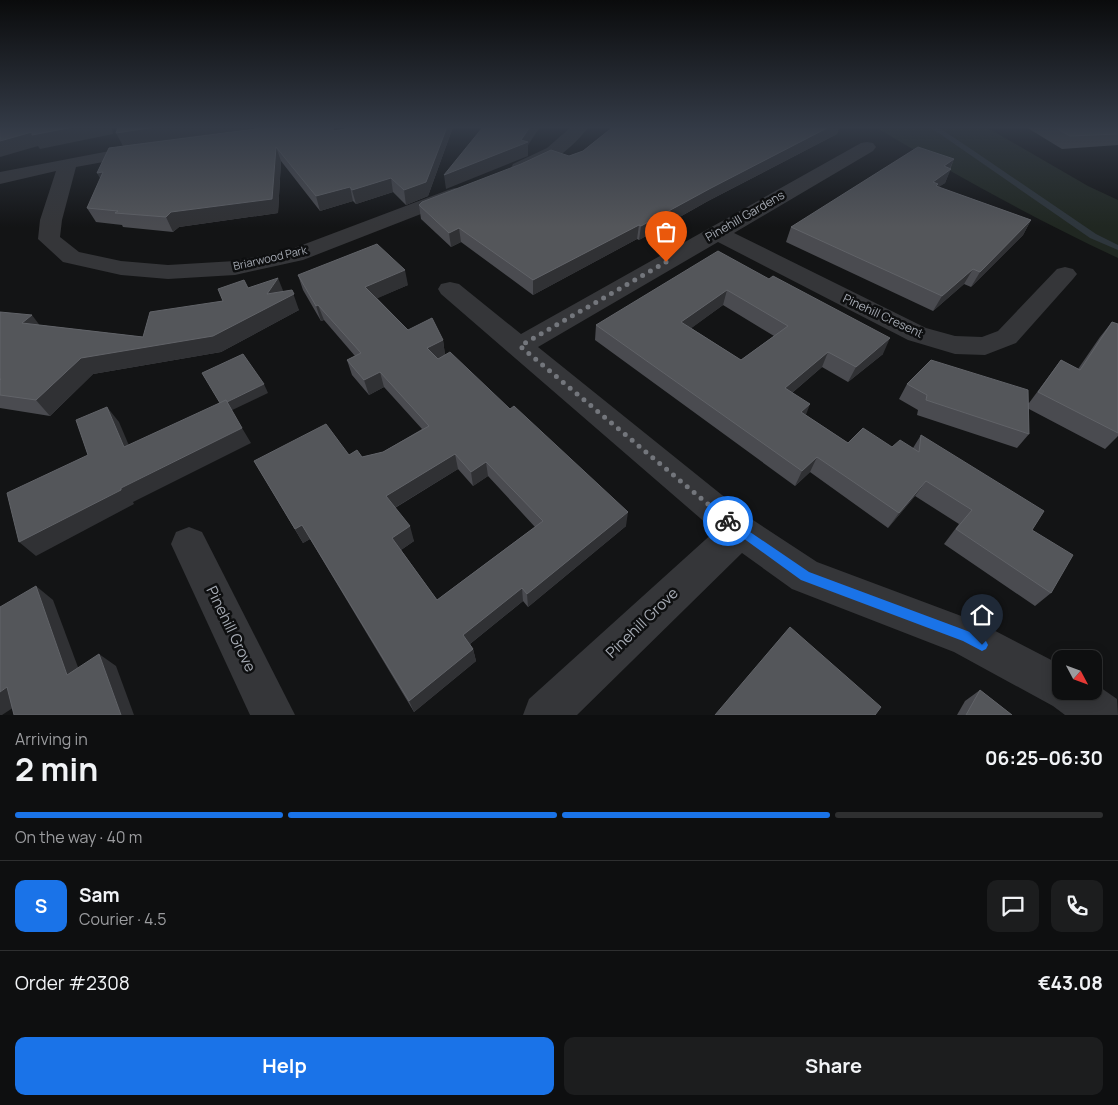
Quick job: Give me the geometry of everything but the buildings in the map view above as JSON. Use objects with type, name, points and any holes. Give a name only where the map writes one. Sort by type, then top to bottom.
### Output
[{"type":"street","points":[[0,178],[83,160]]},
{"type":"street","points":[[501,175],[536,160]]},
{"type":"street","name":"Pinehill Gardens","points":[[520,346],[842,160]]},
{"type":"street","name":"Briarwood Park","points":[[68,163],[51,220],[49,239],[71,257],[121,268],[168,272],[235,268],[295,255],[475,186]]},
{"type":"street","name":"Pinehill Cresent","points":[[716,232],[917,334],[955,345],[985,346],[1007,338],[1065,274]]},
{"type":"street","points":[[450,289],[740,531],[805,576],[966,636],[1052,683]]},
{"type":"street","name":"Pinehill Grove","points":[[545,715],[740,531]]},
{"type":"street","name":"Pinehill Grove","points":[[189,544],[273,715]]},
{"type":"street","points":[[1080,700],[1101,715]]},
{"type":"shaded area","points":[[931,160],[1044,160],[1088,186],[1118,200],[1118,258],[1056,228]]},
{"type":"waterway","points":[[984,160],[1093,236],[1118,248]]},
{"type":"way so far","points":[[666,262],[520,346],[728,521]]},
{"type":"route","points":[[728,521],[805,576],[966,636],[982,645]]}]
